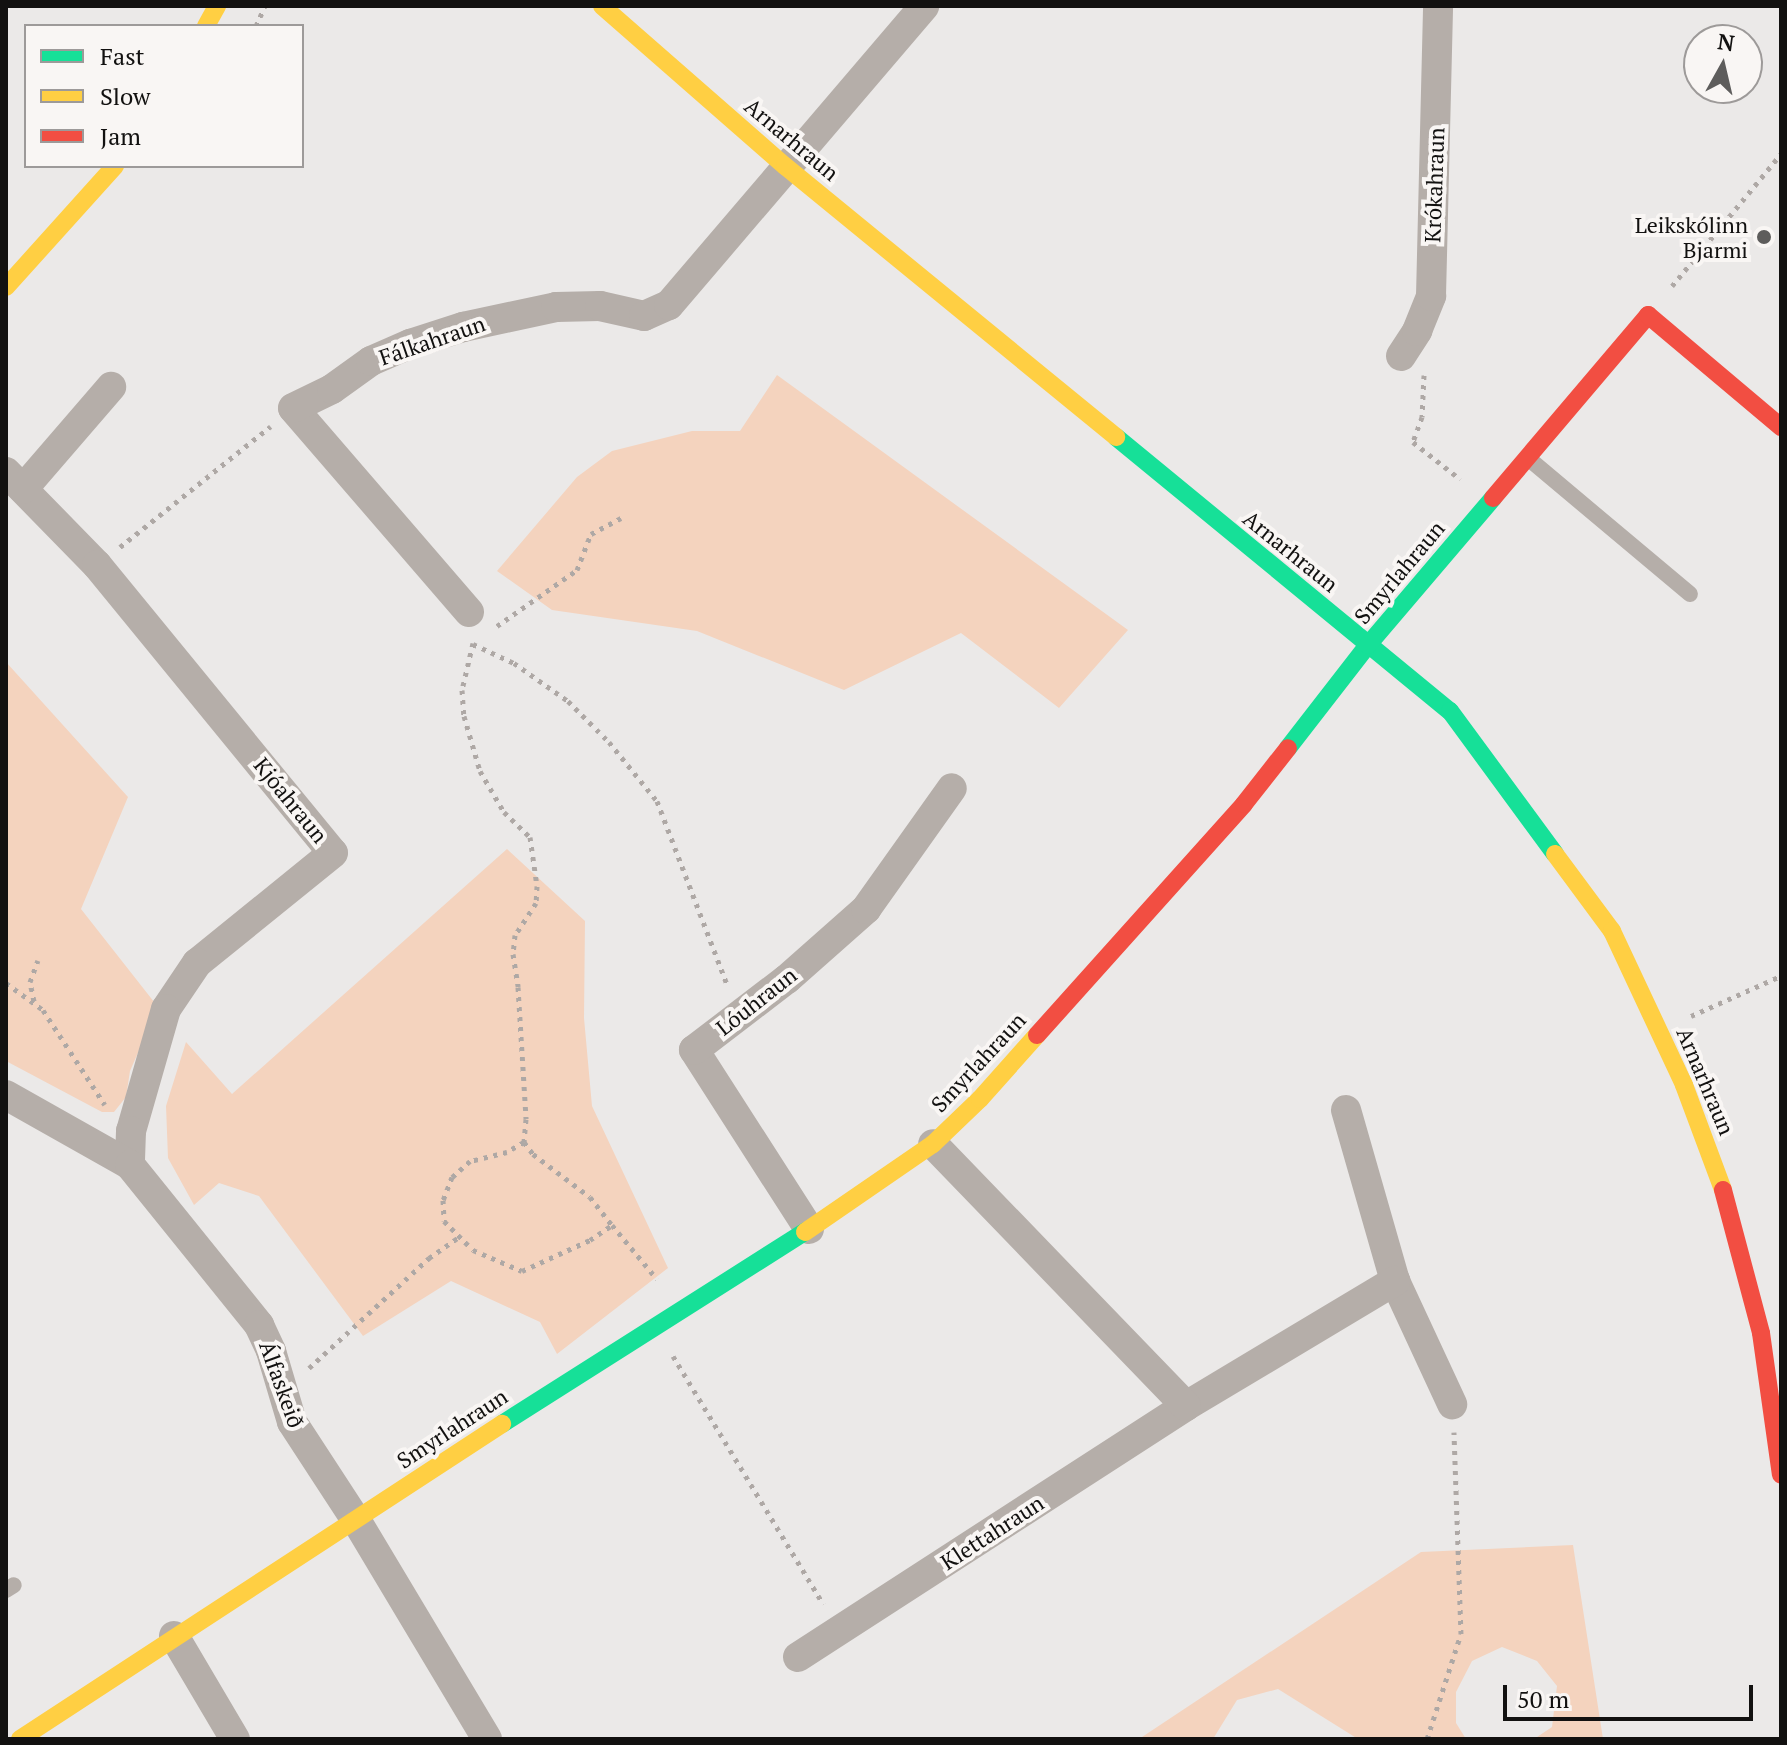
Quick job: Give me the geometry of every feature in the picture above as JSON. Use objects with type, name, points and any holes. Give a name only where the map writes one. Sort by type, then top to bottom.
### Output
[{"type":"street","points":[[207,24],[217,6]]},
{"type":"street","name":"Arnarhraun","points":[[602,6],[785,166],[1450,711],[1527,811],[1612,931],[1684,1085],[1727,1200],[1761,1333],[1781,1475]]},
{"type":"street","name":"Fálkahraun","points":[[293,408],[332,389],[371,361],[463,327],[556,307],[600,306],[644,316],[669,305],[924,6]]},
{"type":"street","name":"Krókahraun","points":[[1409,343],[1431,296],[1438,6]]},
{"type":"street","points":[[6,259],[88,168]]},
{"type":"street","points":[[6,287],[113,168]]},
{"type":"street","points":[[1648,315],[1781,427]]},
{"type":"street","name":"Smyrlahraun","points":[[20,1739],[654,1325],[809,1229],[933,1144],[980,1099],[1244,804],[1368,645],[1648,315]]},
{"type":"street","name":"Kjóahraun","points":[[111,387],[14,481],[97,565],[333,853],[197,963],[166,1009],[131,1131],[130,1165]]},
{"type":"street","points":[[293,408],[469,612]]},
{"type":"street","name":"Lóuhraun","points":[[809,1229],[694,1050],[787,979],[866,909],[952,788]]},
{"type":"street","name":"Álfaskeið","points":[[6,1095],[130,1165],[259,1325],[271,1351],[292,1422],[356,1520],[487,1739]]},
{"type":"street","points":[[1346,1110],[1395,1281],[1452,1404]]},
{"type":"street","points":[[933,1144],[1186,1406]]},
{"type":"street","name":"Klettahraun","points":[[798,1657],[1186,1406],[1395,1281]]},
{"type":"street","points":[[174,1636],[235,1739]]},
{"type":"lane","points":[[1527,458],[1690,594]]},
{"type":"path","points":[[1648,315],[1781,154]]},
{"type":"path","points":[[1409,343],[1426,383],[1422,417],[1413,442],[1490,502]]},
{"type":"path","points":[[97,565],[293,408]]},
{"type":"path","points":[[473,644],[548,587],[577,570],[591,534],[621,518]]},
{"type":"path","points":[[469,612],[473,644],[462,690],[464,716],[480,771],[504,812],[530,837],[537,886],[536,903],[515,935],[513,954],[523,1054],[524,1142],[533,1154],[590,1197],[645,1268]]},
{"type":"path","points":[[473,644],[514,663],[568,701],[609,742],[657,801],[739,1015]]},
{"type":"path","points":[[35,1003],[30,982],[38,960]]},
{"type":"path","points":[[1659,1030],[1781,976]]},
{"type":"path","points":[[6,983],[35,1003],[74,1055],[105,1107]]},
{"type":"path","points":[[524,1142],[507,1152],[470,1161],[452,1177],[443,1200],[444,1221],[459,1237],[489,1258],[522,1271],[590,1240],[612,1225]]},
{"type":"path","points":[[280,1389],[321,1359],[429,1258],[459,1237]]},
{"type":"path","points":[[654,1325],[839,1630]]},
{"type":"path","points":[[1427,1739],[1461,1634],[1452,1404]]},
{"type":"shaded area","points":[[777,375],[1128,630],[1059,708],[961,633],[844,690],[697,631],[552,610],[497,571],[577,477],[612,451],[692,431],[740,431]]},
{"type":"shaded area","points":[[6,662],[128,797],[81,909],[158,1007],[130,1071],[126,1097],[114,1112],[102,1112],[6,1061]]},
{"type":"shaded area","points":[[507,849],[585,921],[584,1018],[592,1106],[668,1268],[557,1354],[540,1322],[451,1281],[363,1336],[259,1196],[219,1183],[194,1205],[168,1158],[166,1106],[186,1042],[232,1094]]},
{"type":"shaded area","points":[[1573,1545],[1603,1739],[1534,1739],[1552,1727],[1557,1686],[1537,1661],[1502,1647],[1472,1661],[1456,1692],[1456,1723],[1466,1739],[1358,1739],[1278,1689],[1237,1700],[1213,1739],[1139,1739],[1421,1552]]},
{"type":"traffic: fast","points":[[1116,437],[1450,711],[1555,854]]},
{"type":"traffic: fast","points":[[1288,748],[1368,645],[1493,498]]},
{"type":"traffic: fast","points":[[502,1424],[805,1232]]},
{"type":"traffic: slow","points":[[207,24],[217,6]]},
{"type":"traffic: slow","points":[[602,6],[785,166],[1116,437]]},
{"type":"traffic: slow","points":[[6,287],[113,168]]},
{"type":"traffic: slow","points":[[1555,854],[1612,931],[1684,1085],[1723,1190]]},
{"type":"traffic: slow","points":[[805,1232],[933,1144],[980,1099],[1037,1035]]},
{"type":"traffic: slow","points":[[20,1739],[502,1424]]},
{"type":"traffic: jam","points":[[1493,498],[1648,315],[1781,427]]},
{"type":"traffic: jam","points":[[1037,1035],[1244,804],[1288,748]]},
{"type":"traffic: jam","points":[[1723,1190],[1761,1333],[1781,1475]]},
{"type":"place","name":"Leikskólinn Bjarmi","points":[[1764,237]]}]
